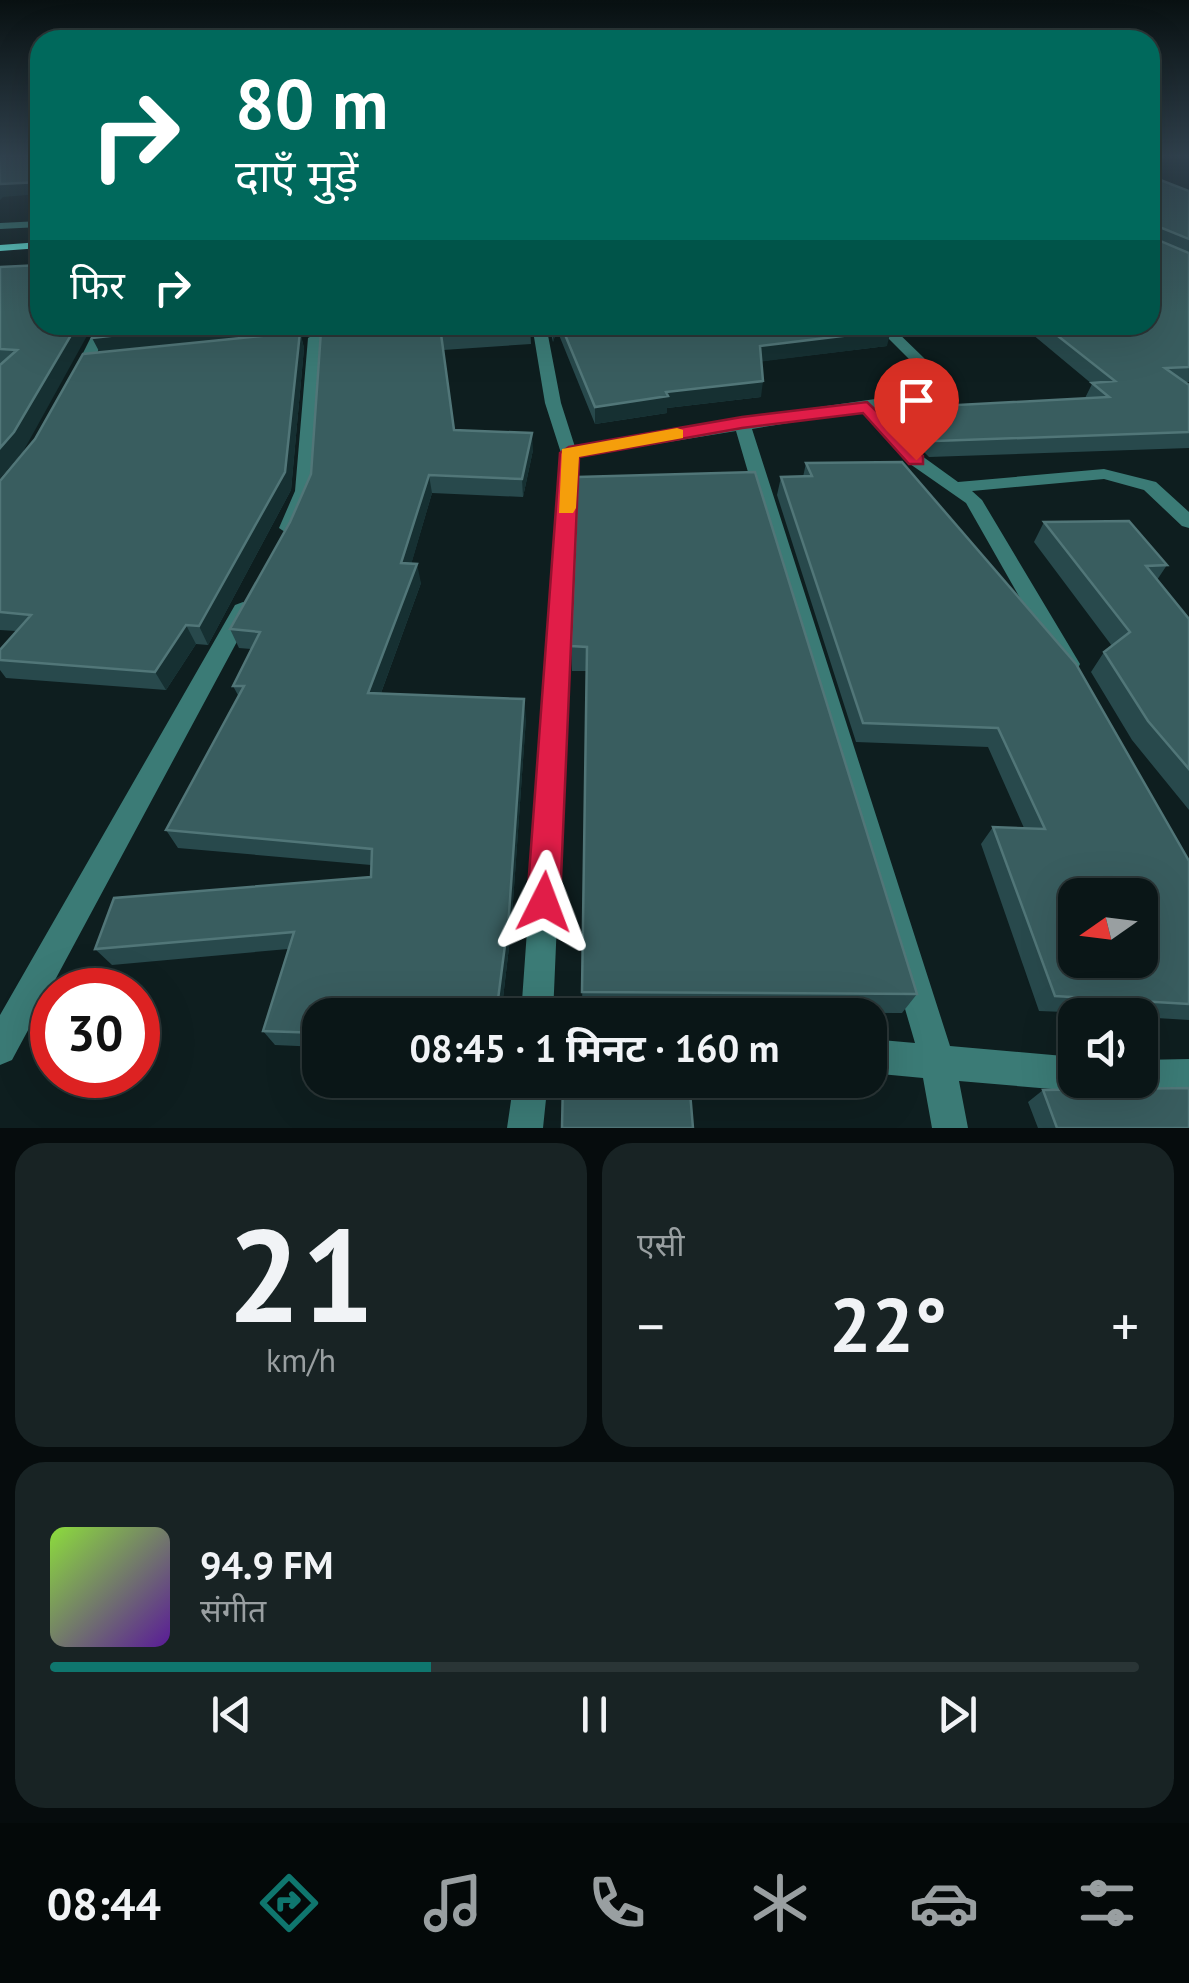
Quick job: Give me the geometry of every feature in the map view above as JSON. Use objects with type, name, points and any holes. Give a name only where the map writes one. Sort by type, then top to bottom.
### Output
[{"type":"main road","points":[[0,248],[30,246]]},
{"type":"main road","points":[[0,260],[30,258]]},
{"type":"street","points":[[0,226],[30,224]]},
{"type":"street","points":[[68,394],[99,335]]},
{"type":"street","points":[[538,998],[569,453],[554,403],[541,335]]},
{"type":"street","points":[[569,453],[922,397],[932,388],[919,361],[892,335]]},
{"type":"street","points":[[274,554],[304,491],[315,339]]},
{"type":"street","points":[[85,364],[104,361]]},
{"type":"street","points":[[867,408],[916,460],[972,500],[1081,684]]},
{"type":"street","points":[[742,423],[937,1058],[950,1128]]},
{"type":"street","points":[[957,487],[1072,474],[1116,475],[1150,486],[1189,522]]},
{"type":"street","points":[[0,1048],[258,584]]},
{"type":"street","points":[[887,1057],[937,1058],[1058,1072]]},
{"type":"street","points":[[1158,1077],[1189,1076]]},
{"type":"street","points":[[525,1128],[529,1098]]},
{"type":"building","points":[[1160,208],[1189,208],[1189,239],[1160,227]]},
{"type":"building","points":[[1160,241],[1189,253],[1189,367],[1165,368],[1189,385],[1189,432],[935,441],[901,408],[1109,397],[1092,383],[1115,381],[1057,335],[1160,335]]},
{"type":"building","points":[[30,266],[30,335],[71,335],[14,432],[0,448],[0,365],[17,350],[0,349],[0,267]]},
{"type":"building","points":[[300,335],[285,472],[199,626],[186,625],[155,672],[0,660],[0,650],[31,615],[0,612],[0,481],[35,439],[83,354]]},
{"type":"building","points":[[321,335],[441,335],[454,430],[532,433],[522,479],[429,475],[401,563],[417,564],[368,693],[524,699],[509,914],[498,998],[302,998],[302,1032],[263,1031],[294,932],[95,949],[114,898],[371,877],[372,849],[166,830],[244,686],[233,686],[260,632],[230,629],[290,522],[311,474]]},
{"type":"building","points":[[565,335],[850,335],[760,346],[763,381],[666,392],[668,396],[595,407]]},
{"type":"building","points":[[902,462],[1076,664],[1189,861],[1189,1004],[1158,1002],[1158,998],[1055,996],[993,827],[1045,829],[998,728],[863,723],[781,477],[812,476],[806,463]]},
{"type":"building","points":[[755,472],[917,994],[582,992],[587,647],[571,646],[578,477]]},
{"type":"building","points":[[1129,521],[1167,565],[1146,566],[1189,619],[1189,769],[1148,721],[1104,652],[1130,632],[1044,522]]},
{"type":"building","points":[[1158,1088],[1189,1088],[1189,1128],[1057,1128],[1043,1090],[1058,1090],[1058,1098],[1158,1098]]},
{"type":"building","points":[[563,1098],[690,1098],[693,1128],[562,1128]]},
{"type":"slow traffic","points":[[566,508],[569,453],[677,434]]},
{"type":"route","points":[[544,902],[569,453],[742,423],[867,408],[916,460]]}]
